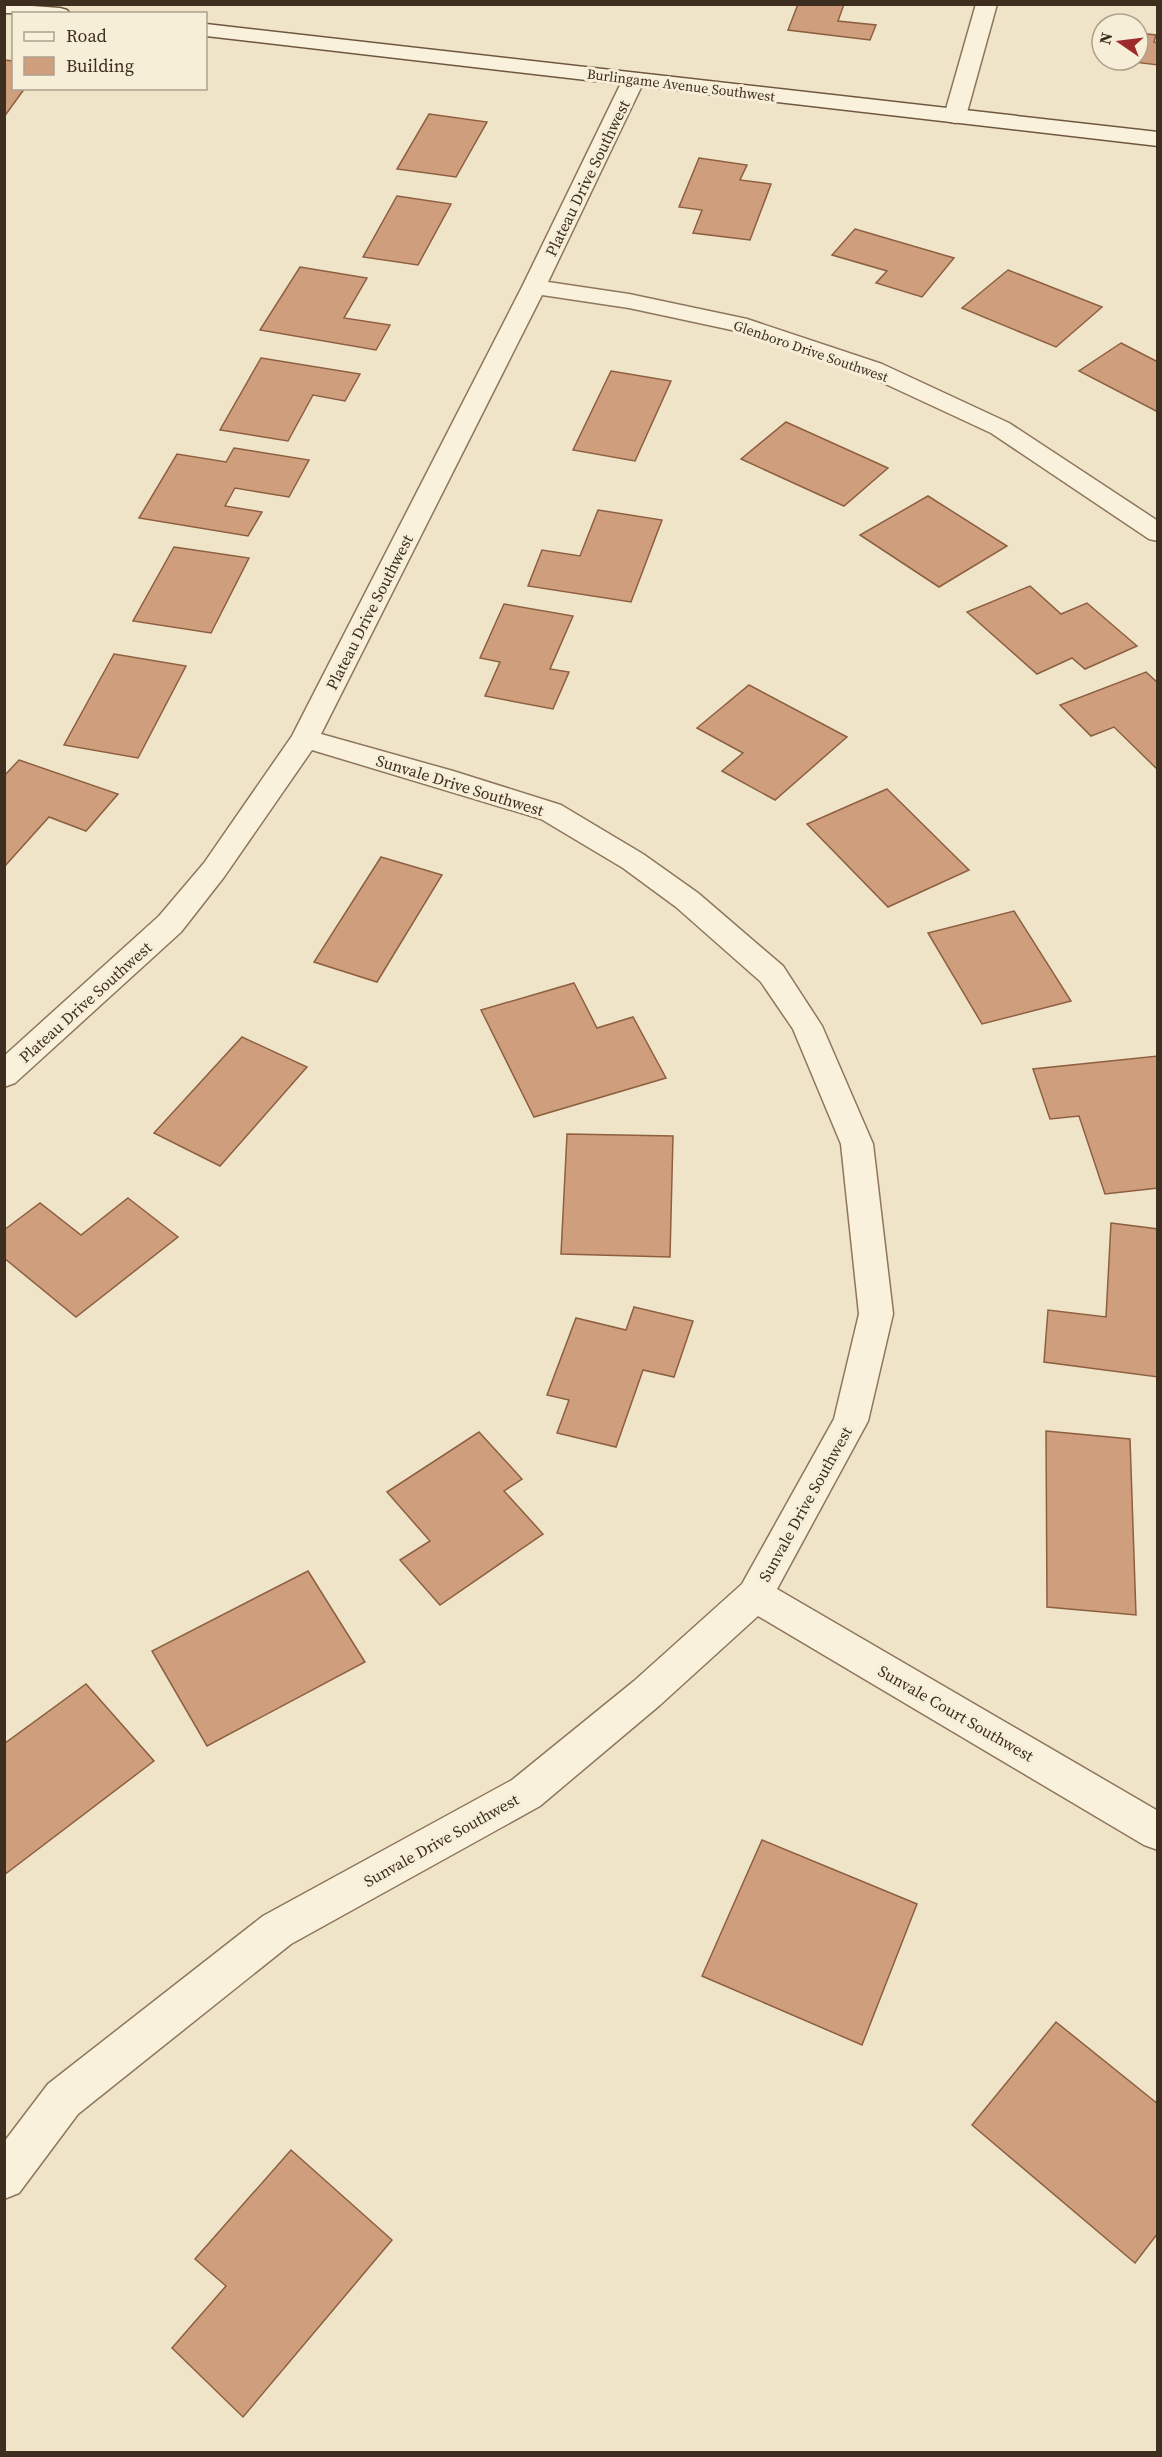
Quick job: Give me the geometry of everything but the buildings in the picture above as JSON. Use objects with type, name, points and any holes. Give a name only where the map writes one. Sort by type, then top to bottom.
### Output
[{"type":"street","points":[[955,116],[987,4]]},
{"type":"street","points":[[4,7],[44,12]]},
{"type":"street","name":"Burlingame Avenue Southwest","points":[[207,30],[1158,139]]},
{"type":"street","name":"Plateau Drive Southwest","points":[[4,1075],[170,924],[214,870],[305,739],[534,287],[634,80]]},
{"type":"street","name":"Glenboro Drive Southwest","points":[[534,287],[629,301],[747,326],[873,369],[1000,428],[1154,525]]},
{"type":"street","name":"Sunvale Drive Southwest","points":[[4,2178],[63,2099],[277,1930],[526,1793],[647,1693],[755,1595],[851,1421],[876,1314],[857,1144],[807,1026],[772,974],[687,900],[633,861],[551,812],[443,778],[305,739]]},
{"type":"street","name":"Sunvale Court Southwest","points":[[755,1595],[1158,1832]]}]
